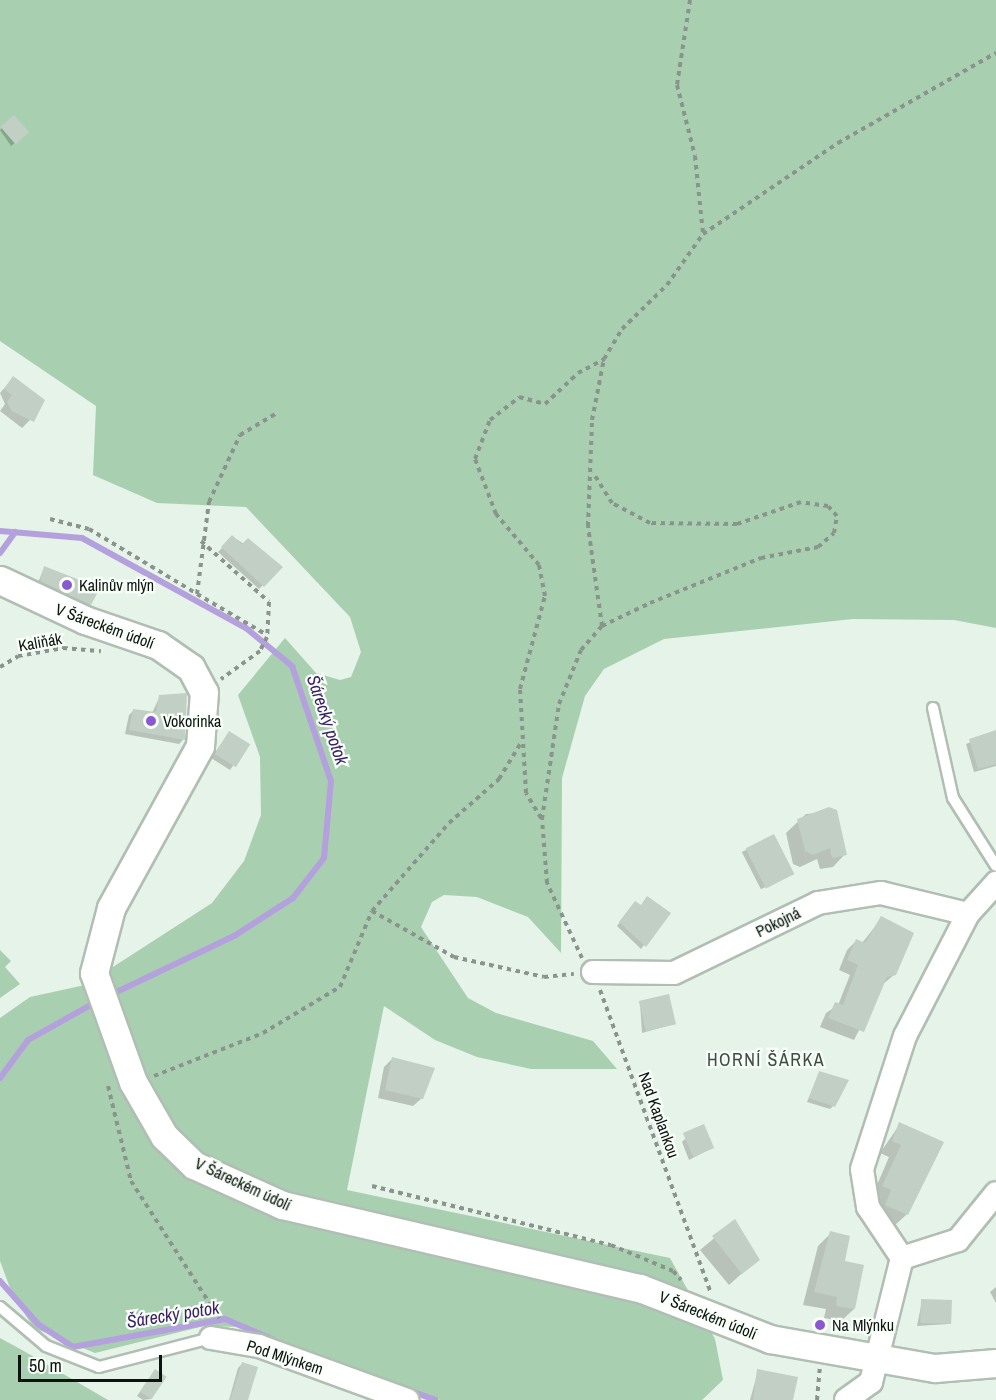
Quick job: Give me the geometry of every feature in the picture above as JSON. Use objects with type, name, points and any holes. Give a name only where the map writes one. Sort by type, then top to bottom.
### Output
[{"type":"street","name":"V Šáreckém údolí","points":[[0,580],[67,613],[159,645],[191,668],[204,692],[200,746],[100,935],[94,973],[111,1023],[120,1081],[164,1136],[194,1165],[282,1205],[640,1288],[721,1322],[820,1350],[935,1368],[996,1364]]},
{"type":"street","points":[[846,1400],[871,1382],[902,1258],[868,1207],[862,1169],[905,1036],[968,914],[996,882]]},
{"type":"street","name":"Pokojná","points":[[593,972],[674,973],[818,903],[881,893],[968,914]]},
{"type":"street","points":[[902,1258],[958,1240],[996,1193]]},
{"type":"street","name":"Pod Mlýnkem","points":[[218,1331],[407,1400]]},
{"type":"lane","points":[[933,708],[953,798],[996,866]]},
{"type":"lane","name":"Pod Mlýnkem","points":[[0,1307],[46,1346],[99,1367],[218,1331]]},
{"type":"path","points":[[690,0],[677,85],[695,156],[703,234]]},
{"type":"path","points":[[602,626],[588,526],[593,473],[592,420],[604,359],[622,329],[667,285],[703,234],[838,142],[996,53]]},
{"type":"path","points":[[542,819],[526,793],[520,689],[545,596],[539,565],[496,514],[475,459],[490,420],[519,397],[545,404],[578,373],[604,359]]},
{"type":"path","points":[[197,594],[200,540],[209,502],[240,435],[277,413]]},
{"type":"path","points":[[542,819],[559,704],[580,650],[602,626],[761,558],[818,547],[834,533],[837,516],[828,506],[801,502],[737,524],[650,523],[612,503],[593,473]]},
{"type":"path","points":[[50,519],[89,529],[267,636]]},
{"type":"path","points":[[200,540],[269,603],[267,636],[260,651],[204,692]]},
{"type":"path","name":"Kaliňák","points":[[0,667],[18,656],[63,648],[107,651]]},
{"type":"path","points":[[218,1331],[211,1305],[131,1181],[120,1081],[263,1033],[340,987],[372,912],[442,831],[499,779],[523,740]]},
{"type":"path","name":"Nad Kaplankou","points":[[542,819],[547,883],[563,922],[593,972],[721,1322]]},
{"type":"path","points":[[372,912],[454,957],[544,976],[593,972]]},
{"type":"path","points":[[372,1186],[611,1245],[674,1271],[689,1288]]},
{"type":"path","points":[[817,1400],[820,1350]]},
{"type":"green space","points":[[0,0],[996,0],[996,628],[954,620],[853,619],[664,639],[604,669],[585,696],[562,778],[561,953],[528,917],[477,897],[444,895],[432,902],[421,927],[468,998],[496,1013],[593,1041],[617,1069],[531,1069],[477,1057],[435,1040],[384,1006],[347,1190],[670,1258],[715,1339],[723,1380],[702,1400],[440,1400],[240,1327],[204,1326],[95,1353],[34,1328],[13,1296],[0,1261],[0,1018],[30,997],[85,985],[212,903],[244,861],[261,815],[260,757],[238,695],[285,638],[316,673],[340,680],[351,677],[361,652],[350,617],[246,507],[157,503],[93,475],[96,406],[0,341]]},
{"type":"green space","points":[[0,950],[11,961],[5,967],[20,984],[0,998]]},
{"type":"green space","points":[[0,1338],[22,1350],[108,1400],[0,1400]]},
{"type":"building","points":[[14,115],[29,132],[16,144],[0,127]]},
{"type":"building","points":[[13,376],[45,400],[34,422],[12,411],[7,402],[12,395],[4,389]]},
{"type":"building","points":[[232,535],[242,544],[248,538],[283,567],[264,587],[221,547]]},
{"type":"building","name":"Kalinův mlýn","points":[[44,566],[100,588],[91,605],[40,582]]},
{"type":"building","name":"Vokorinka","points":[[187,693],[185,740],[129,730],[133,709],[156,712],[159,695]]},
{"type":"building","points":[[996,730],[996,764],[978,769],[969,739]]},
{"type":"building","points":[[229,731],[250,744],[236,767],[215,754]]},
{"type":"building","points":[[829,807],[837,810],[847,855],[832,858],[830,848],[813,855],[805,851],[797,819]]},
{"type":"building","points":[[774,834],[794,874],[766,889],[745,849]]},
{"type":"building","points":[[647,896],[671,913],[646,947],[619,922],[635,901],[641,905]]},
{"type":"building","points":[[881,916],[914,933],[896,975],[887,977],[864,1032],[828,1018],[835,1002],[843,1005],[858,965],[847,960],[856,939],[865,943]]},
{"type":"building","points":[[669,994],[676,1024],[646,1031],[639,1001]]},
{"type":"building","points":[[392,1057],[435,1068],[423,1099],[385,1090]]},
{"type":"building","points":[[819,1071],[849,1080],[835,1107],[809,1098]]},
{"type":"building","points":[[899,1122],[944,1142],[908,1215],[885,1205],[891,1190],[882,1186],[901,1145],[892,1141]]},
{"type":"building","points":[[704,1124],[714,1148],[693,1157],[683,1133]]},
{"type":"building","points":[[735,1219],[760,1260],[742,1274],[712,1236]]},
{"type":"building","points":[[830,1231],[850,1236],[845,1261],[864,1265],[855,1309],[836,1306],[837,1297],[814,1292]]},
{"type":"building","points":[[921,1299],[952,1300],[951,1324],[920,1323]]},
{"type":"building","points":[[242,1362],[258,1367],[248,1400],[230,1400]]},
{"type":"building","points":[[155,1369],[167,1377],[152,1399],[140,1391]]},
{"type":"building","points":[[757,1369],[798,1377],[793,1400],[753,1400]]},
{"type":"waterway","name":"Šárecký potok","points":[[0,531],[82,538],[246,628],[292,666],[331,781],[324,858],[293,898],[234,936],[108,996]]},
{"type":"waterway","points":[[0,553],[15,532]]},
{"type":"waterway","name":"Šárecký potok","points":[[0,1078],[28,1040],[96,1002]]},
{"type":"waterway","name":"Šárecký potok","points":[[0,1281],[38,1324],[73,1347],[225,1319],[272,1339]]},
{"type":"waterway","name":"Šárecký potok","points":[[408,1390],[435,1400]]},
{"type":"place","name":"Kalinův mlýn","points":[[67,585]]},
{"type":"place","name":"Vokorinka","points":[[151,721]]},
{"type":"place","name":"Na Mlýnku","points":[[820,1325]]},
{"type":"district","name":"HORNÍ ŠÁRKA","points":[[766,1060]]}]
